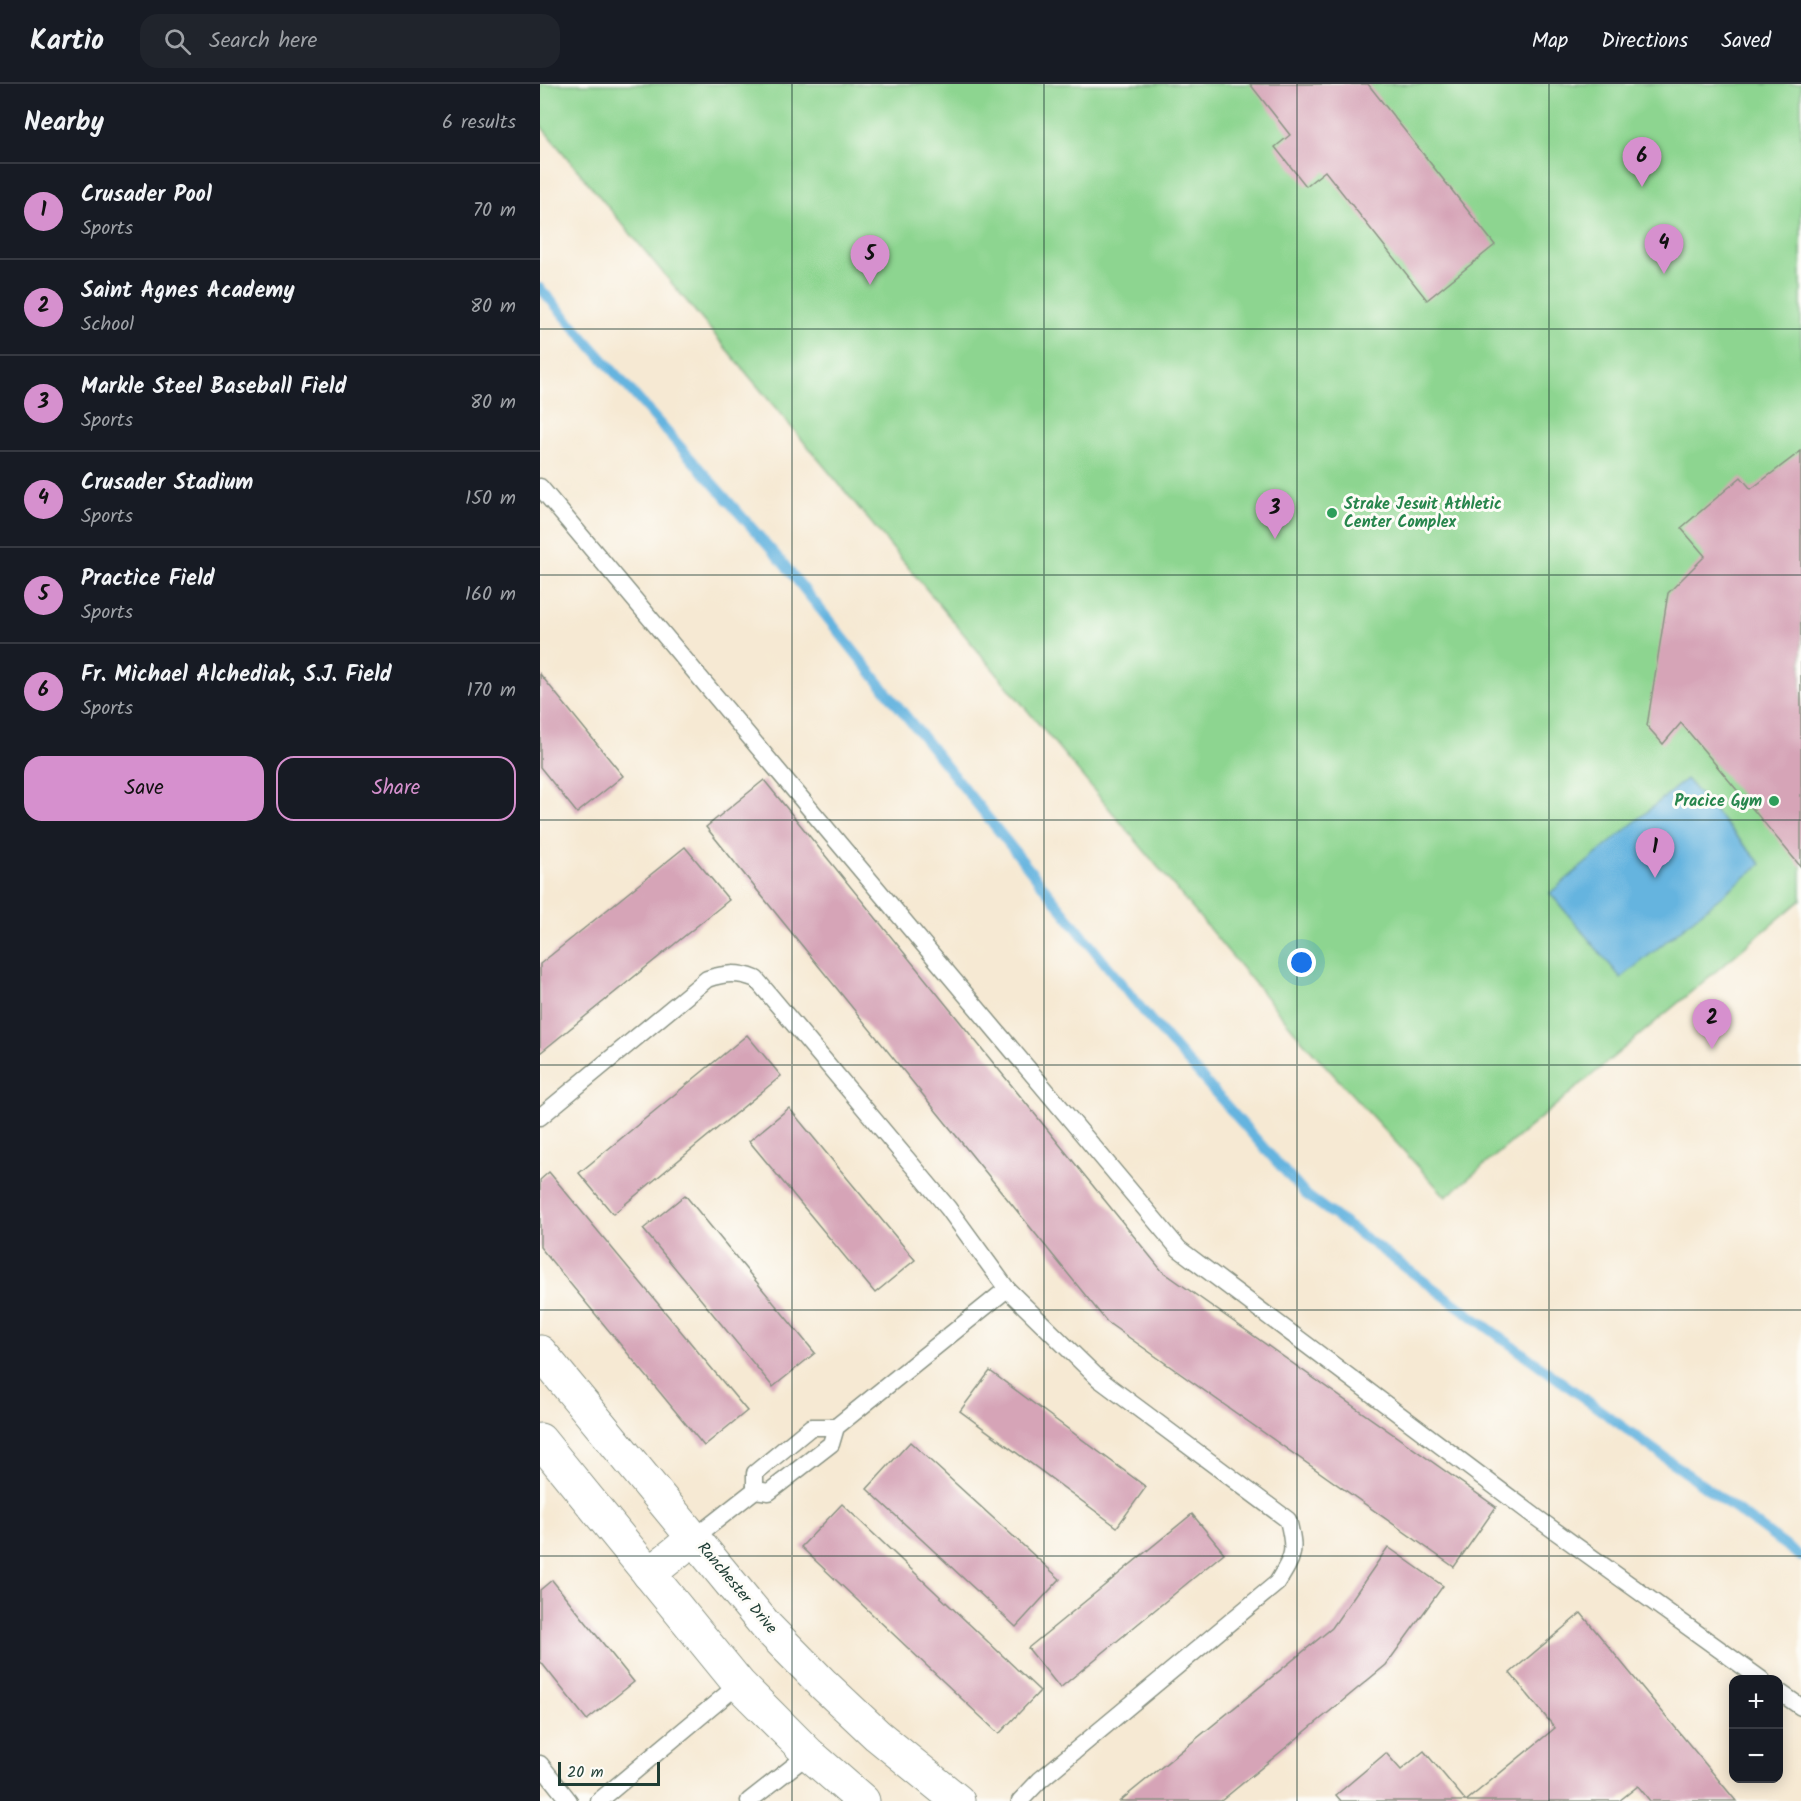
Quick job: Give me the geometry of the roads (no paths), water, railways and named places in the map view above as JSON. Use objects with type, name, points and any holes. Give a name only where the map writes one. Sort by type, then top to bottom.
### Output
[{"type":"street","name":"Ranchester Drive","points":[[540,1352],[766,1626],[877,1735],[958,1801]]},
{"type":"street","points":[[540,1440],[739,1684],[809,1754],[863,1801]]},
{"type":"street","points":[[649,1574],[694,1538]]},
{"type":"lane","points":[[540,487],[1179,1249],[1537,1518],[1755,1675]]},
{"type":"lane","points":[[540,1117],[706,979],[724,973],[742,974],[756,979],[948,1208],[1007,1289],[1099,1379],[1288,1520],[1294,1543],[1292,1559],[1277,1583],[1040,1780],[1020,1801]]},
{"type":"lane","points":[[694,1538],[754,1490],[769,1492],[831,1444],[836,1427],[1007,1289]]},
{"type":"lane","points":[[754,1490],[755,1473],[811,1427],[836,1427]]},
{"type":"lane","points":[[599,1801],[739,1684]]},
{"type":"lane","points":[[1783,1694],[1801,1707]]},
{"type":"lane","points":[[749,1801],[809,1754]]},
{"type":"lane","points":[[540,1764],[569,1801]]},
{"type":"water","points":[[1686,779],[1761,864],[1621,978],[1550,893]]},
{"type":"waterway","points":[[540,288],[783,563],[1149,1018],[1305,1194],[1801,1557]]},
{"type":"place","name":"Fr. Michael Alchediak, S.J. Field","points":[[1642,187]]},
{"type":"place","name":"Crusader Stadium","points":[[1664,274]]},
{"type":"place","name":"Practice Field","points":[[870,285]]},
{"type":"place","name":"Strake Jesuit Athletic Center Complex","points":[[1332,513]]},
{"type":"place","name":"Markle Steel Baseball Field","points":[[1275,539]]},
{"type":"place","name":"Pracice Gym","points":[[1774,801]]},
{"type":"place","name":"Crusader Pool","points":[[1655,878]]},
{"type":"place","name":"Saint Agnes Academy","points":[[1712,1049]]}]
